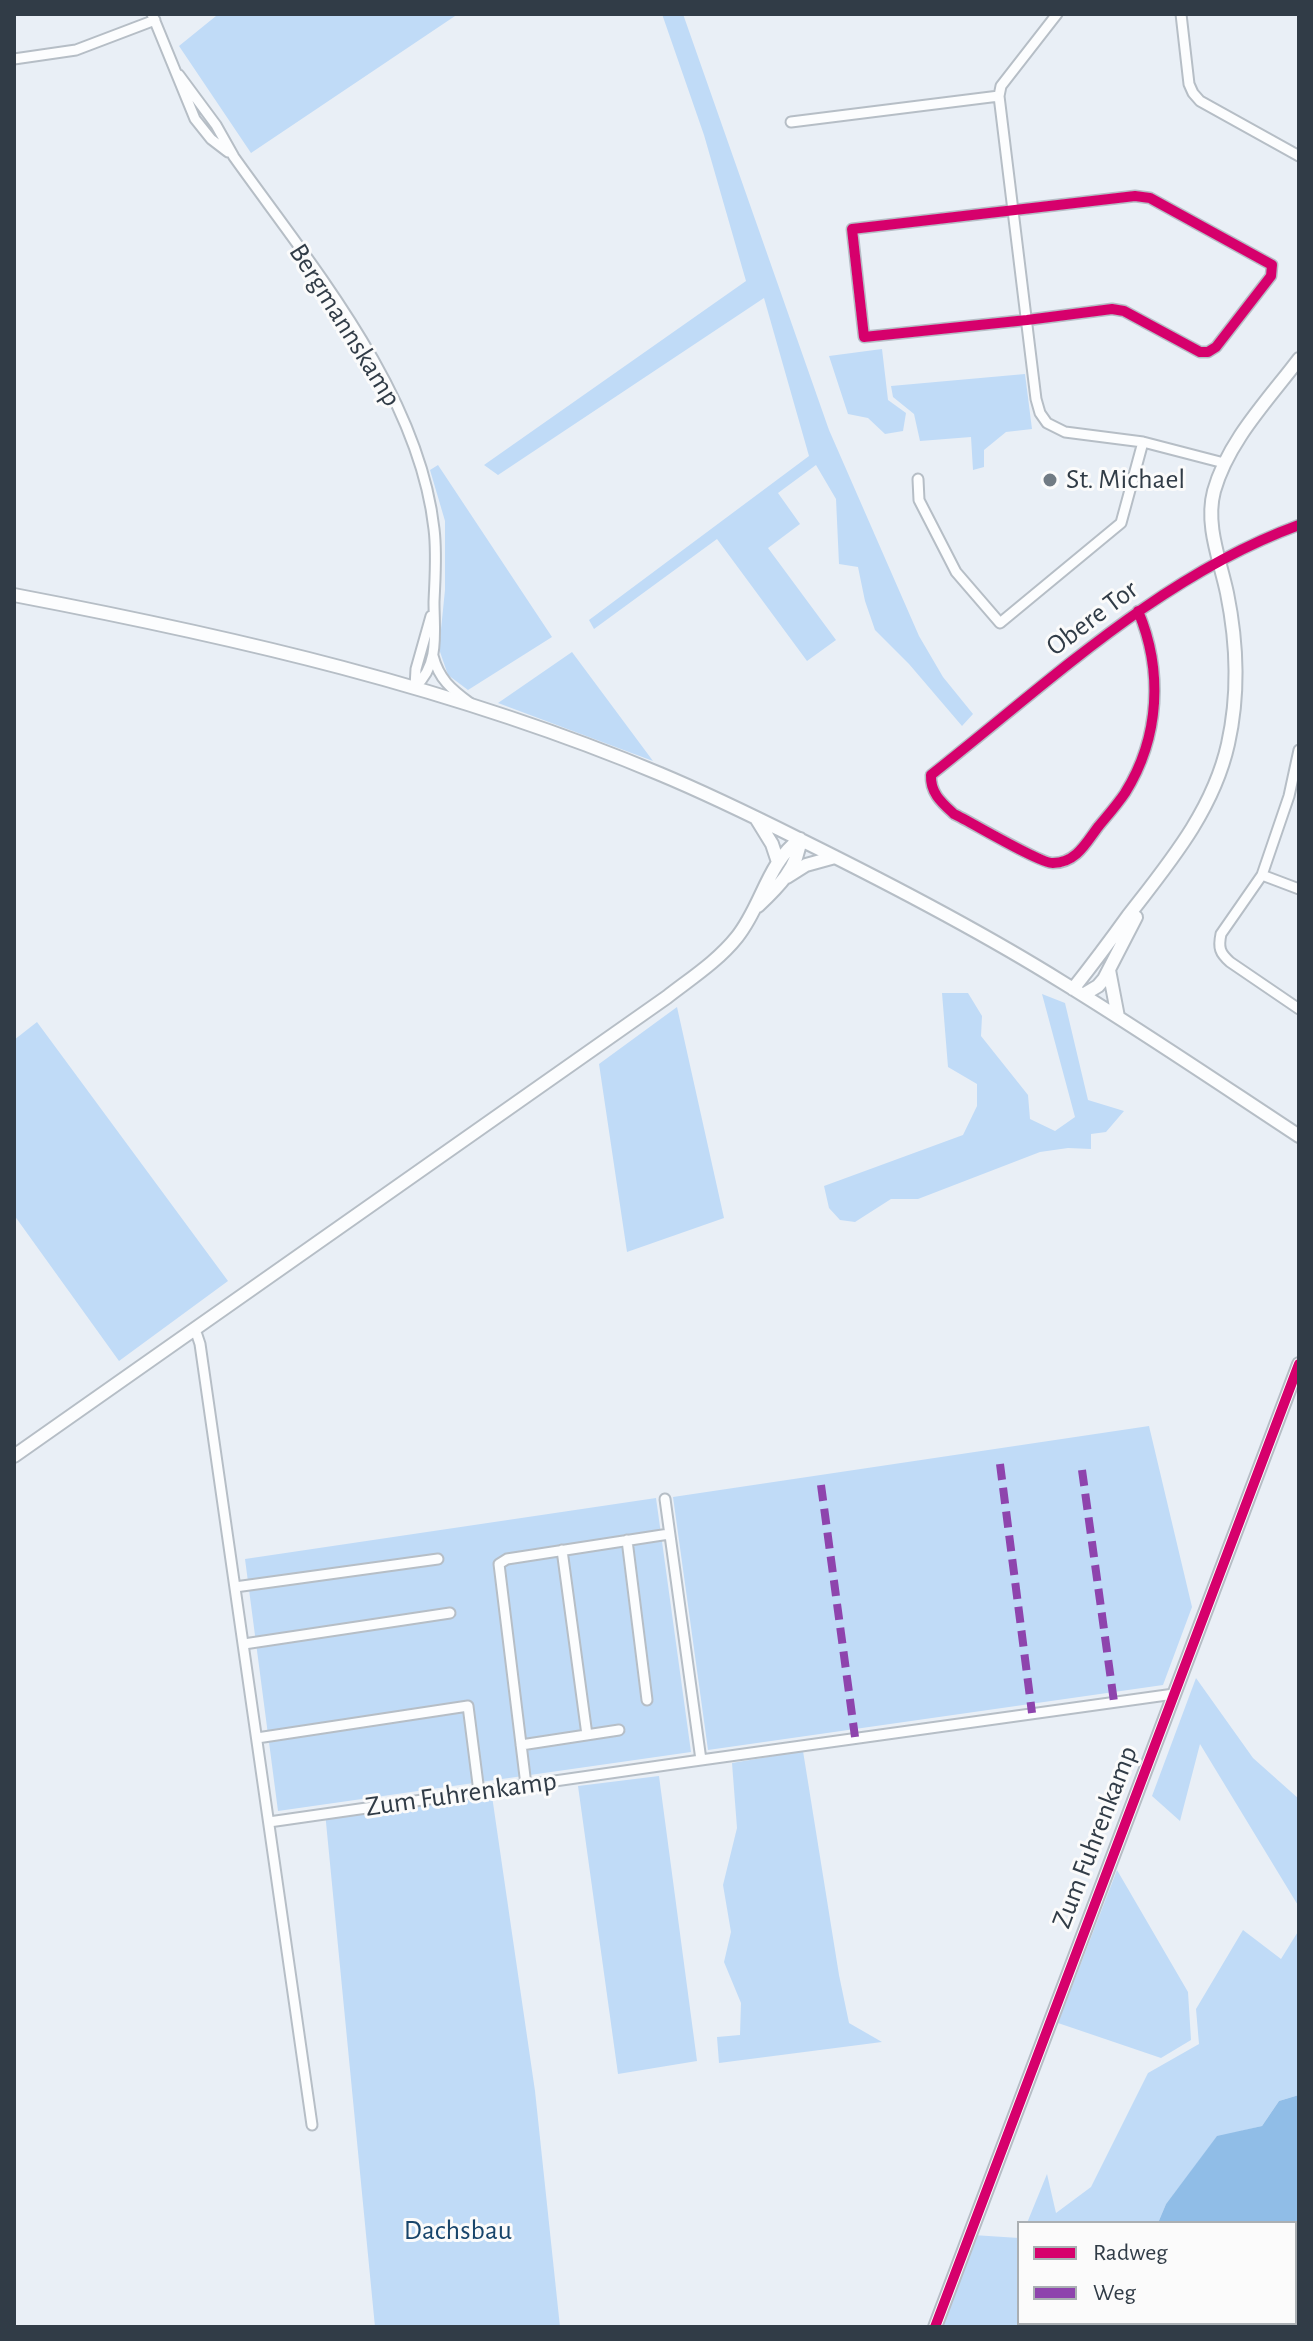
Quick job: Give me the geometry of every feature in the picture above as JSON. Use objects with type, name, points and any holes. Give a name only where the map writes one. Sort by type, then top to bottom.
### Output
[{"type":"main road","points":[[1078,992],[1181,847],[1223,767],[1234,713],[1235,667],[1231,615],[1211,507],[1224,463],[1235,443],[1299,359]]},
{"type":"main road","points":[[14,595],[183,628],[415,687],[542,728],[661,774],[800,839],[938,909],[1118,1017],[1299,1136]]},
{"type":"main road","points":[[756,818],[772,844],[778,862]]},
{"type":"main road","points":[[14,1456],[667,997],[737,937],[787,848],[800,839]]},
{"type":"main road","points":[[784,879],[799,852],[800,839]]},
{"type":"main road","points":[[756,908],[784,879],[806,865],[835,857]]},
{"type":"main road","points":[[1078,992],[1098,986],[1146,895]]},
{"type":"main road","points":[[1109,970],[1118,1017]]},
{"type":"main road","name":"Zum Fuhrenkamp","points":[[935,2327],[1299,1364]]},
{"type":"street","points":[[1057,14],[1001,86],[999,96],[1040,413],[1047,423],[1065,432],[1143,442],[1224,463]]},
{"type":"street","points":[[1181,14],[1189,84],[1193,93],[1200,101],[1299,156]]},
{"type":"street","points":[[14,59],[76,50],[154,17]]},
{"type":"street","name":"Bergmannskamp","points":[[154,17],[179,75],[363,342],[392,393],[411,437],[434,527],[437,561],[433,653],[437,670],[444,682],[474,706]]},
{"type":"street","points":[[791,122],[999,96]]},
{"type":"street","points":[[1135,196],[1150,198],[1272,265],[1271,276],[1216,347],[1208,352],[1200,352],[1124,311],[1112,309],[864,337],[852,229],[1014,210],[1135,196]]},
{"type":"street","points":[[918,479],[919,500],[956,572],[1000,623],[1121,523],[1143,442]]},
{"type":"street","name":"Obere Tor","points":[[1138,611],[1152,653],[1156,687],[1152,720],[1143,754],[1125,792],[1076,855],[1065,861],[1046,863],[954,814],[934,792],[931,775],[1138,611],[1219,562],[1299,525]]},
{"type":"street","name":"Bergmannskamp","points":[[415,687],[416,669],[434,601]]},
{"type":"street","name":"Bergmannskamp","points":[[415,687],[426,677],[433,653]]},
{"type":"street","points":[[1299,750],[1294,797],[1262,875],[1221,934],[1218,946],[1230,962],[1299,1009]]},
{"type":"street","points":[[1262,875],[1299,889]]},
{"type":"street","points":[[192,1330],[200,1344],[312,2125]]},
{"type":"street","points":[[665,1499],[701,1760]]},
{"type":"street","points":[[526,1785],[499,1564],[507,1559],[669,1534]]},
{"type":"street","points":[[627,1540],[647,1700]]},
{"type":"street","points":[[562,1550],[587,1735]]},
{"type":"street","points":[[235,1587],[438,1559]]},
{"type":"street","points":[[244,1644],[450,1613]]},
{"type":"street","name":"Zum Fuhrenkamp","points":[[269,1822],[1174,1694]]},
{"type":"street","points":[[257,1738],[468,1706],[479,1792]]},
{"type":"street","points":[[521,1745],[619,1730]]},
{"type":"green space","points":[[215,14],[458,14],[251,153],[179,46]]},
{"type":"green space","points":[[662,14],[683,14],[829,430],[919,636],[943,677],[973,714],[962,726],[875,630],[858,567],[839,564],[836,499],[816,465],[778,493],[800,524],[768,548],[836,640],[807,661],[717,539],[594,629],[589,620],[809,456],[764,298],[498,475],[484,465],[746,281],[704,135]]},
{"type":"green space","points":[[882,349],[888,400],[906,413],[903,431],[885,434],[868,418],[848,414],[829,356]]},
{"type":"green space","points":[[1025,374],[1032,429],[1006,432],[984,450],[984,467],[973,470],[971,437],[920,441],[914,414],[893,397],[891,386]]},
{"type":"green space","points":[[438,465],[552,637],[468,690],[448,675],[439,649],[445,590],[445,521],[430,470]]},
{"type":"green space","points":[[572,652],[653,761],[498,703]]},
{"type":"green space","points":[[942,993],[968,993],[982,1016],[981,1036],[1028,1095],[1030,1119],[1055,1131],[1075,1117],[1042,994],[1065,1003],[1088,1100],[1124,1111],[1106,1132],[1091,1134],[1091,1149],[1040,1152],[918,1199],[891,1199],[855,1222],[840,1220],[829,1208],[824,1186],[963,1135],[977,1106],[977,1084],[948,1067]]},
{"type":"green space","points":[[677,1007],[724,1218],[627,1252],[599,1064]]},
{"type":"green space","points":[[37,1022],[228,1281],[119,1361],[14,1215],[14,1040]]},
{"type":"green space","points":[[1149,1426],[1192,1607],[1163,1685],[708,1750],[673,1497]]},
{"type":"green space","points":[[656,1498],[691,1752],[278,1811],[245,1559]]},
{"type":"green space","points":[[1196,1678],[1253,1758],[1299,1799],[1299,1907],[1200,1744],[1180,1821],[1152,1796]]},
{"type":"green space","points":[[803,1751],[849,2023],[882,2042],[719,2063],[717,2037],[740,2035],[741,2003],[724,1962],[731,1932],[723,1885],[737,1828],[732,1763]]},
{"type":"green space","points":[[659,1776],[697,2061],[618,2074],[578,1786]]},
{"type":"green space","name":"Dachsbau","points":[[492,1796],[535,2091],[560,2327],[375,2327],[325,1812]]},
{"type":"green space","points":[[1117,1870],[1188,1992],[1191,2040],[1161,2058],[1058,2023]]},
{"type":"green space","points":[[1243,1930],[1281,1959],[1299,1930],[1299,2095],[1279,2101],[1262,2126],[1217,2137],[1166,2204],[1159,2221],[1028,2221],[1047,2174],[1056,2213],[1091,2187],[1148,2073],[1199,2044],[1196,2009]]},
{"type":"green space","points":[[973,2235],[1017,2238],[1017,2325],[1132,2325],[1131,2327],[938,2327]]},
{"type":"shaded area","points":[[1299,2095],[1299,2267],[1297,2221],[1159,2221],[1166,2204],[1217,2136],[1262,2126],[1279,2101]]},
{"type":"marked path","points":[[1000,1464],[1032,1713]]},
{"type":"marked path","points":[[1082,1470],[1114,1702]]},
{"type":"marked path","points":[[821,1485],[855,1737]]},
{"type":"cycle path","points":[[1135,196],[1150,198],[1272,265],[1271,276],[1216,347],[1208,352],[1200,352],[1124,311],[1112,309],[864,337],[852,229],[1135,196]]},
{"type":"cycle path","points":[[1138,611],[1146,633],[1154,680],[1151,726],[1137,772],[1125,793],[1080,851],[1068,860],[1046,862],[954,814],[945,806],[935,792],[931,775],[1061,670],[1106,635],[1151,603],[1199,573],[1299,525]]},
{"type":"cycle path","points":[[935,2327],[1299,1364]]},
{"type":"place","name":"St. Michael","points":[[1050,480]]}]
